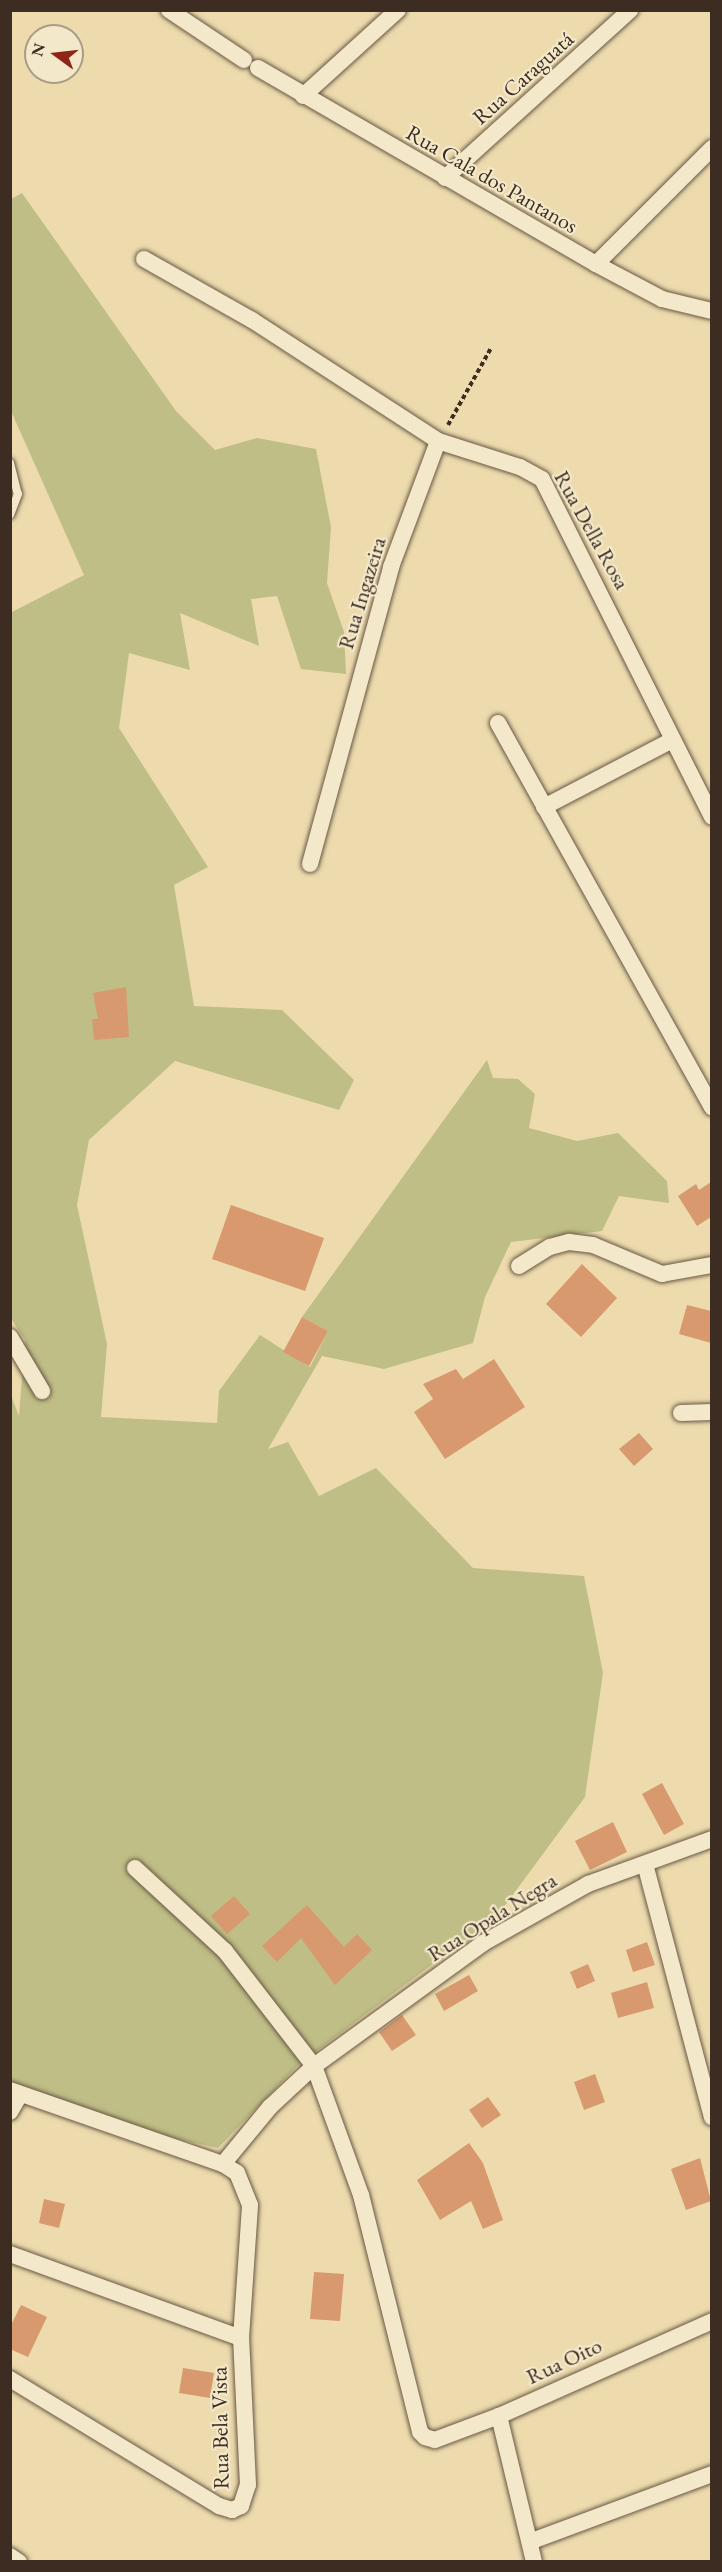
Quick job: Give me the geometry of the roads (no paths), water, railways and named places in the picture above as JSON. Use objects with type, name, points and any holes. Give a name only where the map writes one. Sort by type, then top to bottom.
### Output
[{"type":"street","name":"Rua Cala dos Pantanos","points":[[169,10],[303,96],[596,264],[662,299],[711,311]]},
{"type":"street","points":[[303,96],[398,10]]},
{"type":"street","name":"Rua Caraguatá","points":[[445,178],[630,10]]},
{"type":"street","points":[[596,264],[711,148]]},
{"type":"street","name":"Rua Della Rosa","points":[[144,259],[252,320],[438,441],[520,467],[542,479],[580,547],[672,740],[711,815]]},
{"type":"street","name":"Rua Ingazeira","points":[[310,864],[391,567],[438,441]]},
{"type":"street","points":[[498,723],[711,1107]]},
{"type":"street","points":[[544,807],[672,740]]},
{"type":"street","points":[[519,1266],[550,1247],[568,1242],[593,1245],[662,1274],[711,1265]]},
{"type":"street","points":[[10,1337],[42,1391]]},
{"type":"street","points":[[681,1413],[711,1412]]},
{"type":"street","name":"Rua Opala Negra","points":[[223,2164],[270,2107],[314,2066],[483,1943],[588,1884],[711,1839]]},
{"type":"street","points":[[645,1863],[711,2117]]},
{"type":"street","points":[[135,1868],[225,1951],[314,2066]]},
{"type":"street","name":"Rua Oito","points":[[314,2066],[361,2195],[420,2432],[435,2440],[499,2416],[711,2321]]},
{"type":"street","points":[[10,2112],[15,2092],[223,2164]]},
{"type":"street","name":"Rua Bela Vista","points":[[10,2379],[232,2510],[242,2506],[249,2485],[241,2338],[250,2205],[237,2173],[223,2164]]},
{"type":"street","points":[[10,2253],[241,2338]]},
{"type":"street","points":[[499,2416],[532,2541],[534,2562]]},
{"type":"street","points":[[532,2541],[711,2474]]},
{"type":"street","points":[[10,2556],[19,2562]]},
{"type":"lane","points":[[10,463],[18,494],[10,515]]}]
